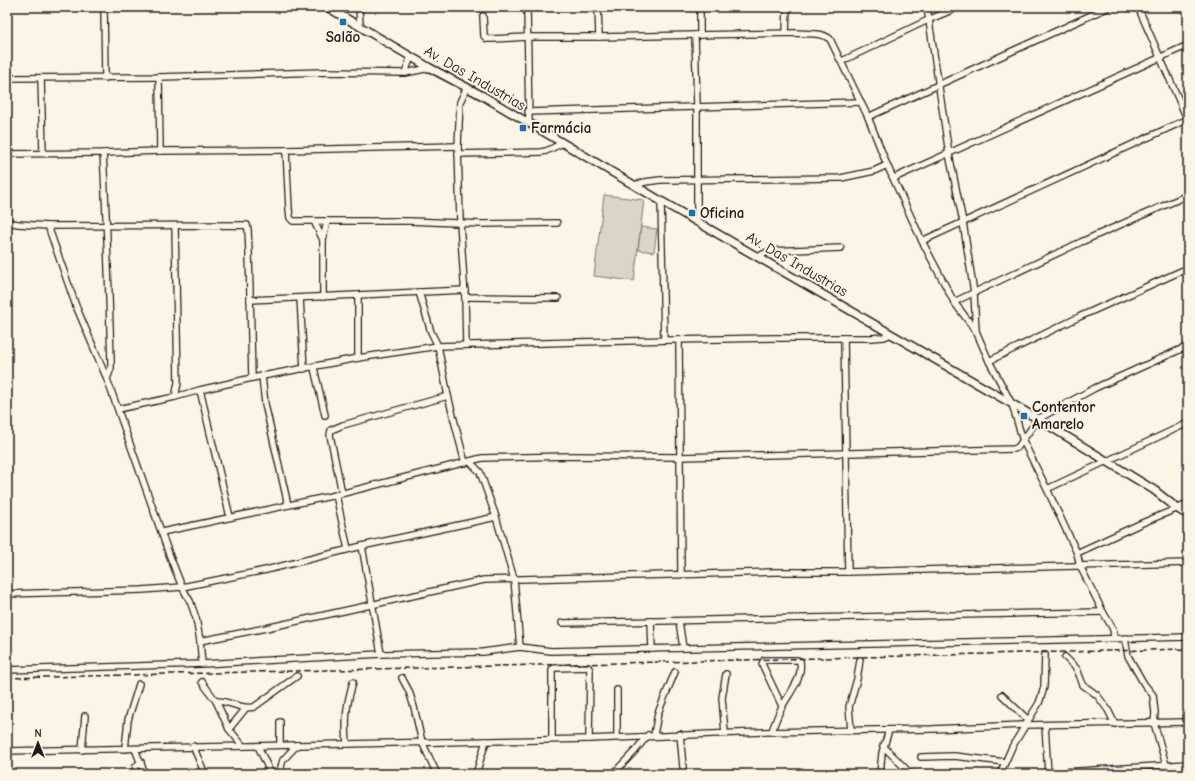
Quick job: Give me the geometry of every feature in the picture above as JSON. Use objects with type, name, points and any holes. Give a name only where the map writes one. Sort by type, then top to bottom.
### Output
[{"type":"main road","name":"Av. Das Industrias","points":[[327,7],[1038,419],[1154,490],[1188,515]]},
{"type":"street","points":[[104,7],[106,78]]},
{"type":"street","points":[[359,7],[360,26]]},
{"type":"street","points":[[527,7],[529,123]]},
{"type":"street","points":[[598,7],[599,37]]},
{"type":"street","points":[[697,221],[698,35],[700,7]]},
{"type":"street","points":[[786,33],[787,7]]},
{"type":"street","points":[[927,7],[949,154],[974,293],[976,332]]},
{"type":"street","points":[[842,62],[928,20],[959,7]]},
{"type":"street","points":[[868,117],[1109,7]]},
{"type":"street","points":[[922,241],[1188,120],[1138,7]]},
{"type":"street","points":[[483,16],[484,36],[485,38],[492,39],[527,37],[786,33],[825,35],[830,39],[834,44],[868,117],[887,165],[922,241],[954,302],[976,332],[1012,404],[1023,441],[1077,553],[1080,566],[1113,629],[1114,638]]},
{"type":"street","points":[[894,178],[1188,46]]},
{"type":"street","points":[[405,73],[411,56]]},
{"type":"street","points":[[7,78],[159,77],[323,72],[405,73],[430,68]]},
{"type":"street","points":[[159,77],[160,151]]},
{"type":"street","points":[[41,78],[42,153]]},
{"type":"street","points":[[466,345],[465,290],[460,222],[458,146],[460,102],[467,87]]},
{"type":"street","points":[[528,112],[861,102]]},
{"type":"street","points":[[458,154],[535,153],[546,151],[563,143]]},
{"type":"street","points":[[7,154],[103,154],[160,151],[458,146]]},
{"type":"street","points":[[286,150],[290,218],[294,221],[460,222],[482,224],[556,223]]},
{"type":"street","points":[[103,154],[108,225],[111,361],[108,379]]},
{"type":"street","points":[[635,185],[654,181],[698,179],[841,178],[874,171],[887,165]]},
{"type":"street","points":[[954,302],[1188,195]]},
{"type":"street","points":[[661,201],[664,340]]},
{"type":"street","points":[[314,221],[323,240]]},
{"type":"street","points":[[323,297],[323,240],[327,221]]},
{"type":"street","points":[[7,222],[48,226],[247,225],[252,378]]},
{"type":"street","points":[[48,226],[76,306],[108,379],[182,587],[194,612],[200,641],[202,664]]},
{"type":"street","points":[[175,226],[178,383],[175,397]]},
{"type":"street","points":[[759,257],[770,251],[841,248]]},
{"type":"street","points":[[989,360],[1188,268]]},
{"type":"street","points":[[250,300],[465,290]]},
{"type":"street","points":[[419,292],[431,332],[438,346],[448,396],[468,462],[480,472]]},
{"type":"street","points":[[358,295],[358,358]]},
{"type":"street","points":[[465,297],[558,298]]},
{"type":"street","points":[[300,298],[304,369]]},
{"type":"street","points":[[118,408],[175,397],[262,376],[314,368],[358,358],[438,346],[664,340],[879,338],[891,334]]},
{"type":"street","points":[[844,338],[848,572]]},
{"type":"street","points":[[680,340],[681,574]]},
{"type":"street","points":[[162,532],[339,494],[482,458],[571,456],[680,457],[1014,449],[1023,441],[1038,419],[1095,388],[1188,346]]},
{"type":"street","points":[[314,368],[325,415]]},
{"type":"street","points":[[262,376],[265,404],[288,505]]},
{"type":"street","points":[[178,383],[185,394]]},
{"type":"street","points":[[200,390],[230,517]]},
{"type":"street","points":[[348,549],[330,435],[331,430],[343,425],[448,396]]},
{"type":"street","points":[[1047,489],[1188,423]]},
{"type":"street","points":[[482,458],[480,472],[496,517],[514,579],[520,647]]},
{"type":"street","points":[[1077,553],[1188,504]]},
{"type":"street","points":[[7,594],[142,590],[182,587],[266,570],[348,549],[496,517]]},
{"type":"street","points":[[362,546],[381,654]]},
{"type":"street","points":[[200,641],[484,580],[681,574],[848,572],[1188,563]]},
{"type":"street","points":[[562,623],[1103,612]]},
{"type":"street","points":[[651,621],[652,649]]},
{"type":"street","points":[[679,621],[684,648]]},
{"type":"street","points":[[7,670],[202,664],[381,654],[483,652],[520,647],[551,652],[1188,637]]},
{"type":"street","points":[[1125,638],[1128,656],[1144,684],[1153,695],[1155,713],[1154,723],[1166,765]]},
{"type":"street","points":[[1000,774],[1026,722],[1039,703],[1044,687],[1045,654]]},
{"type":"street","points":[[1065,657],[1077,669],[1083,685],[1097,695],[1108,710],[1115,724]]},
{"type":"street","points":[[772,732],[782,706],[797,682],[801,671],[800,661],[789,659],[764,660],[762,664],[782,706]]},
{"type":"street","points":[[852,730],[849,707],[857,679],[860,660]]},
{"type":"street","points":[[552,739],[552,669],[588,667],[590,670],[589,739]]},
{"type":"street","points":[[613,774],[651,735],[658,713],[675,672]]},
{"type":"street","points":[[725,733],[722,698],[726,674]]},
{"type":"street","points":[[216,701],[222,700],[239,707],[254,707],[297,676]]},
{"type":"street","points":[[402,678],[409,691],[422,742],[437,774]]},
{"type":"street","points":[[202,682],[216,701],[229,729],[243,746]]},
{"type":"street","points":[[347,744],[345,721],[346,708],[353,682]]},
{"type":"street","points":[[125,749],[128,720],[139,684]]},
{"type":"street","points":[[617,690],[617,737]]},
{"type":"street","points":[[1002,696],[1026,722]]},
{"type":"street","points":[[229,729],[246,708]]},
{"type":"street","points":[[82,750],[85,716]]},
{"type":"street","points":[[280,722],[280,745]]},
{"type":"street","points":[[7,751],[589,739],[680,734],[932,729],[1026,722],[1045,725],[1188,722]]},
{"type":"street","points":[[1045,725],[1048,774],[1188,764]]},
{"type":"street","points":[[880,774],[883,746],[889,730]]},
{"type":"street","points":[[680,734],[683,767]]},
{"type":"street","points":[[476,774],[486,741]]},
{"type":"street","points":[[279,774],[283,760],[298,745]]},
{"type":"street","points":[[193,746],[205,774]]},
{"type":"street","points":[[258,746],[271,774]]},
{"type":"street","points":[[883,746],[911,774]]},
{"type":"street","points":[[135,749],[145,774]]},
{"type":"street","points":[[921,756],[954,756],[1005,762]]},
{"type":"street","points":[[134,774],[136,766],[141,762]]},
{"type":"shaded area","points":[[604,195],[644,200],[634,281],[594,276]]},
{"type":"shaded area","points":[[641,227],[657,229],[654,252],[638,250]]},
{"type":"railway","points":[[7,678],[1188,649]]},
{"type":"place","name":"Salão","points":[[343,22]]},
{"type":"place","name":"Farmácia","points":[[523,128]]},
{"type":"place","name":"Oficina","points":[[692,213]]},
{"type":"place","name":"Contentor Amarelo","points":[[1024,416]]}]
